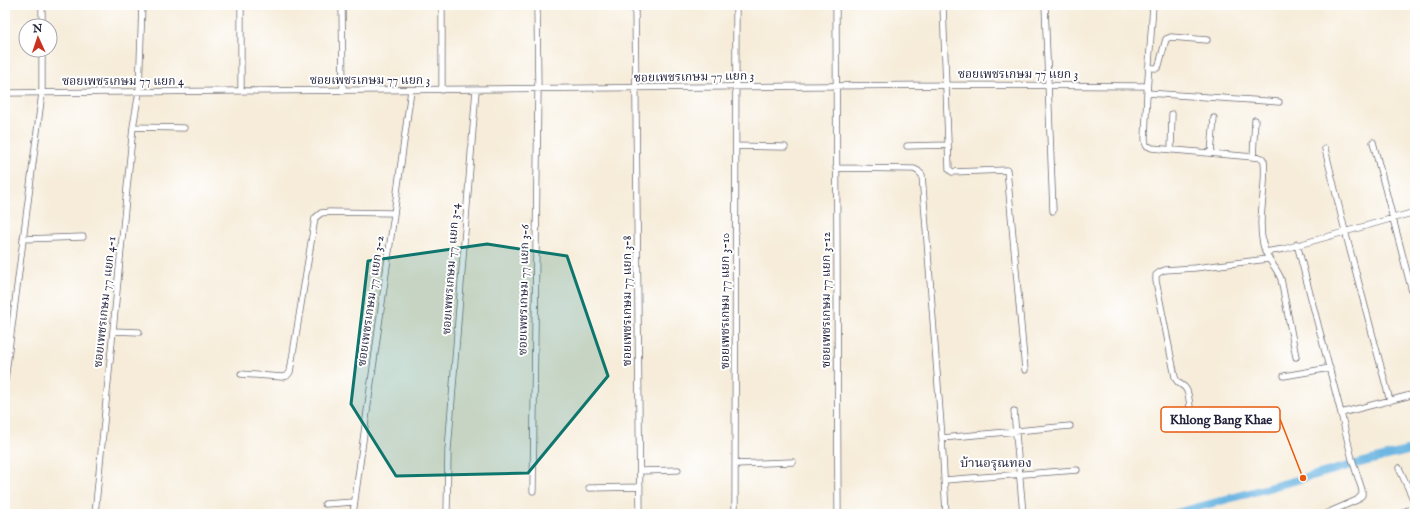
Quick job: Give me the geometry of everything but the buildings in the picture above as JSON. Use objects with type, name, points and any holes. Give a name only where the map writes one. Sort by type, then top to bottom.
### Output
[{"type":"street","points":[[42,5],[42,18]]},
{"type":"street","name":"ซอยเพชรเกษม 77 แยก 4-1","points":[[95,514],[133,127],[139,92],[142,5]]},
{"type":"street","points":[[241,5],[241,91]]},
{"type":"street","points":[[342,5],[343,91]]},
{"type":"street","points":[[442,5],[442,90]]},
{"type":"street","name":"ซอยเพชรเกษม 77 แยก 3-6","points":[[533,491],[538,89],[537,5]]},
{"type":"street","name":"ซอยเพชรเกษม 77 แยก 3-8","points":[[635,5],[640,514]]},
{"type":"street","name":"ซอยเพชรเกษม 77 แยก 3-10","points":[[735,514],[736,5]]},
{"type":"street","name":"ซอยเพชรเกษม 77 แยก 3-12","points":[[836,5],[838,514]]},
{"type":"street","points":[[943,5],[944,85],[949,169],[952,172],[1008,170],[1025,370]]},
{"type":"street","points":[[1045,5],[1053,211]]},
{"type":"street","points":[[1153,5],[1147,86],[1146,145],[1152,148],[1262,158],[1264,161],[1261,231],[1265,252],[1268,259],[1278,271],[1281,279],[1296,357]]},
{"type":"street","points":[[1148,68],[1157,68],[1159,65],[1166,39],[1171,37],[1207,40]]},
{"type":"street","points":[[5,380],[42,93],[42,58]]},
{"type":"street","name":"ซอยเพชรเกษม 77 แยก 3","points":[[241,91],[944,85],[1147,86]]},
{"type":"street","name":"ซอยเพชรเกษม 77 แยก 3-2","points":[[353,514],[411,90]]},
{"type":"street","name":"ซอยเพชรเกษม 77 แยก 3-4","points":[[447,514],[448,450],[476,90]]},
{"type":"street","name":"ซอยเพชรเกษม 77 แยก 4","points":[[5,93],[241,91]]},
{"type":"street","points":[[1147,93],[1279,102]]},
{"type":"street","points":[[1171,150],[1172,114]]},
{"type":"street","points":[[1211,153],[1214,118]]},
{"type":"street","points":[[1253,157],[1255,120]]},
{"type":"street","points":[[133,127],[184,128]]},
{"type":"street","points":[[1373,142],[1415,303]]},
{"type":"street","points":[[907,146],[947,144]]},
{"type":"street","points":[[736,146],[785,147]]},
{"type":"street","points":[[1325,149],[1390,401]]},
{"type":"street","points":[[836,168],[914,169],[922,175],[945,480],[946,514]]},
{"type":"street","points":[[241,374],[282,377],[287,376],[290,372],[315,218],[322,213],[329,212],[394,213]]},
{"type":"street","points":[[1265,252],[1284,249],[1297,244],[1415,212]]},
{"type":"street","points":[[23,239],[83,237]]},
{"type":"street","points":[[1297,244],[1330,368],[1352,459],[1362,490],[1362,495],[1357,500],[1325,514]]},
{"type":"street","points":[[1192,418],[1187,391],[1185,387],[1179,384],[1175,377],[1156,275],[1165,270],[1268,259]]},
{"type":"street","points":[[113,331],[139,332]]},
{"type":"street","points":[[1284,376],[1330,368]]},
{"type":"street","points":[[1341,413],[1415,394]]},
{"type":"street","points":[[1014,411],[1022,514]]},
{"type":"street","points":[[942,438],[1070,426]]},
{"type":"street","points":[[736,464],[793,462]]},
{"type":"street","points":[[1399,468],[1415,502]]},
{"type":"street","points":[[640,471],[678,470]]},
{"type":"street","points":[[945,480],[1077,470]]},
{"type":"street","points":[[589,488],[640,487]]},
{"type":"street","points":[[325,504],[354,502]]},
{"type":"street","points":[[1340,507],[1343,514]]},
{"type":"street","points":[[1404,512],[1415,507]]},
{"type":"street","points":[[5,513],[17,514]]},
{"type":"highlighted area","points":[[487,244],[567,256],[608,376],[528,473],[396,476],[351,404],[368,261]]},
{"type":"waterway","points":[[1173,514],[1415,449]]},
{"type":"place","name":"Khlong Bang Khae","points":[[1303,478]]},
{"type":"district","name":"บ้านอรุณทอง","points":[[996,463]]}]
